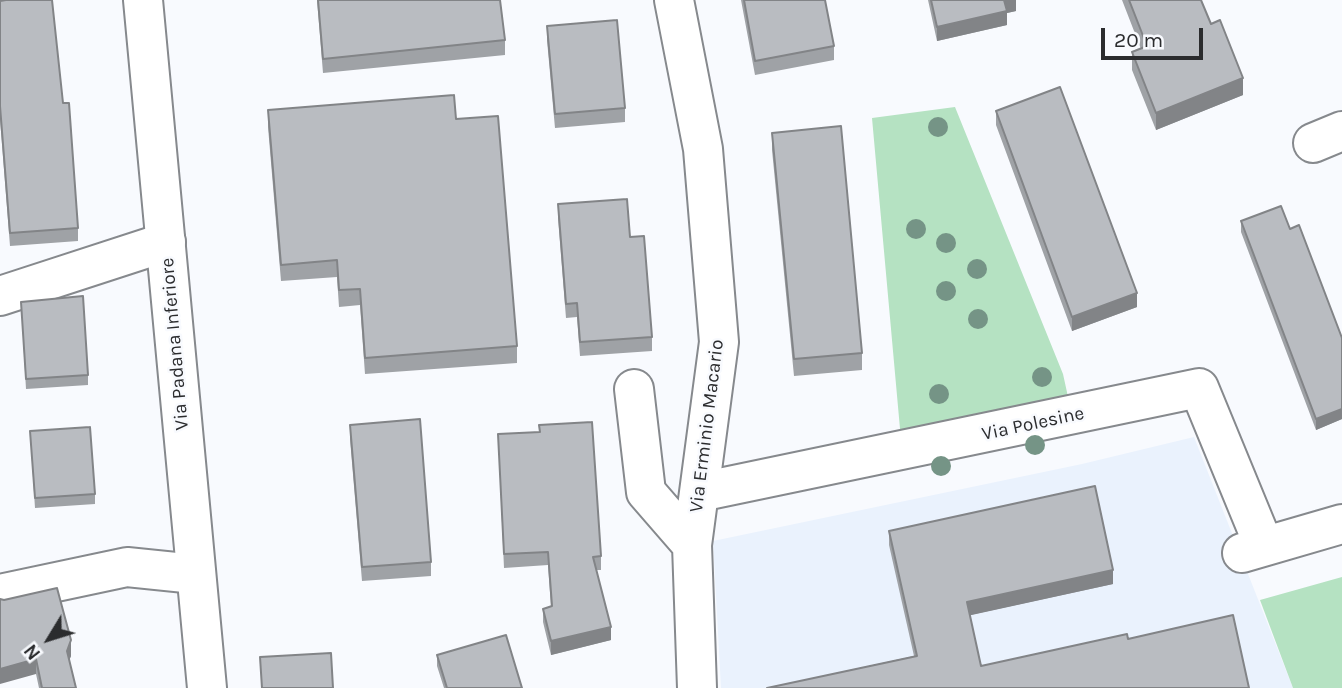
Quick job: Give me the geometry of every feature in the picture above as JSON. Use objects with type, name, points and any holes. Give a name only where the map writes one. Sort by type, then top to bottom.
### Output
[{"type":"street","name":"Via Padana Inferiore","points":[[143,0],[207,688]]},
{"type":"street","name":"Via Erminio Macario","points":[[674,0],[703,149],[719,342],[692,545],[697,688]]},
{"type":"street","points":[[0,296],[166,242]]},
{"type":"street","name":"Via Polesine","points":[[700,492],[1199,388],[1249,509],[1253,550],[1342,524]]},
{"type":"street","points":[[634,389],[646,492],[692,545]]},
{"type":"street","points":[[0,594],[127,567],[195,574]]},
{"type":"shaded area","points":[[1194,437],[1293,688],[721,688],[713,541],[1082,464]]},
{"type":"green space","points":[[955,107],[1063,374],[1072,415],[902,451],[872,118]]},
{"type":"green space","points":[[1342,577],[1342,688],[1293,688],[1260,600]]},
{"type":"building","points":[[52,0],[63,103],[69,103],[78,228],[10,233],[0,106],[0,1]]},
{"type":"building","points":[[318,0],[500,0],[505,40],[323,59]]},
{"type":"building","points":[[744,0],[825,0],[834,46],[755,61]]},
{"type":"building","points":[[931,0],[1004,0],[1007,11],[937,27]]},
{"type":"building","points":[[1129,0],[1201,0],[1211,24],[1220,20],[1243,78],[1156,113],[1132,52],[1147,46]]},
{"type":"building","points":[[617,20],[625,108],[555,114],[547,26]]},
{"type":"building","points":[[1060,87],[1137,293],[1072,317],[996,111]]},
{"type":"building","points":[[454,95],[456,119],[498,116],[517,346],[365,358],[360,289],[339,290],[337,260],[281,265],[268,110]]},
{"type":"building","points":[[841,126],[862,353],[794,359],[772,133]]},
{"type":"building","points":[[627,199],[630,237],[644,236],[652,337],[580,342],[577,303],[566,304],[558,204]]},
{"type":"building","points":[[1281,206],[1290,229],[1299,225],[1342,338],[1342,409],[1316,419],[1241,221]]},
{"type":"building","points":[[83,296],[88,375],[26,379],[21,302]]},
{"type":"building","points":[[420,419],[431,562],[362,567],[350,425]]},
{"type":"building","points":[[592,422],[601,556],[593,557],[611,627],[551,641],[543,609],[552,606],[548,552],[504,554],[498,434],[540,432],[539,425]]},
{"type":"building","points":[[90,427],[95,494],[35,498],[30,431]]},
{"type":"building","points":[[1095,486],[1113,570],[967,602],[981,666],[1127,634],[1128,639],[1233,615],[1249,688],[767,688],[917,656],[889,531]]},
{"type":"building","points":[[57,588],[71,640],[67,651],[76,688],[42,688],[36,659],[0,669],[0,599]]},
{"type":"building","points":[[506,635],[522,688],[447,688],[437,655]]},
{"type":"building","points":[[331,653],[333,688],[262,688],[260,657]]}]
